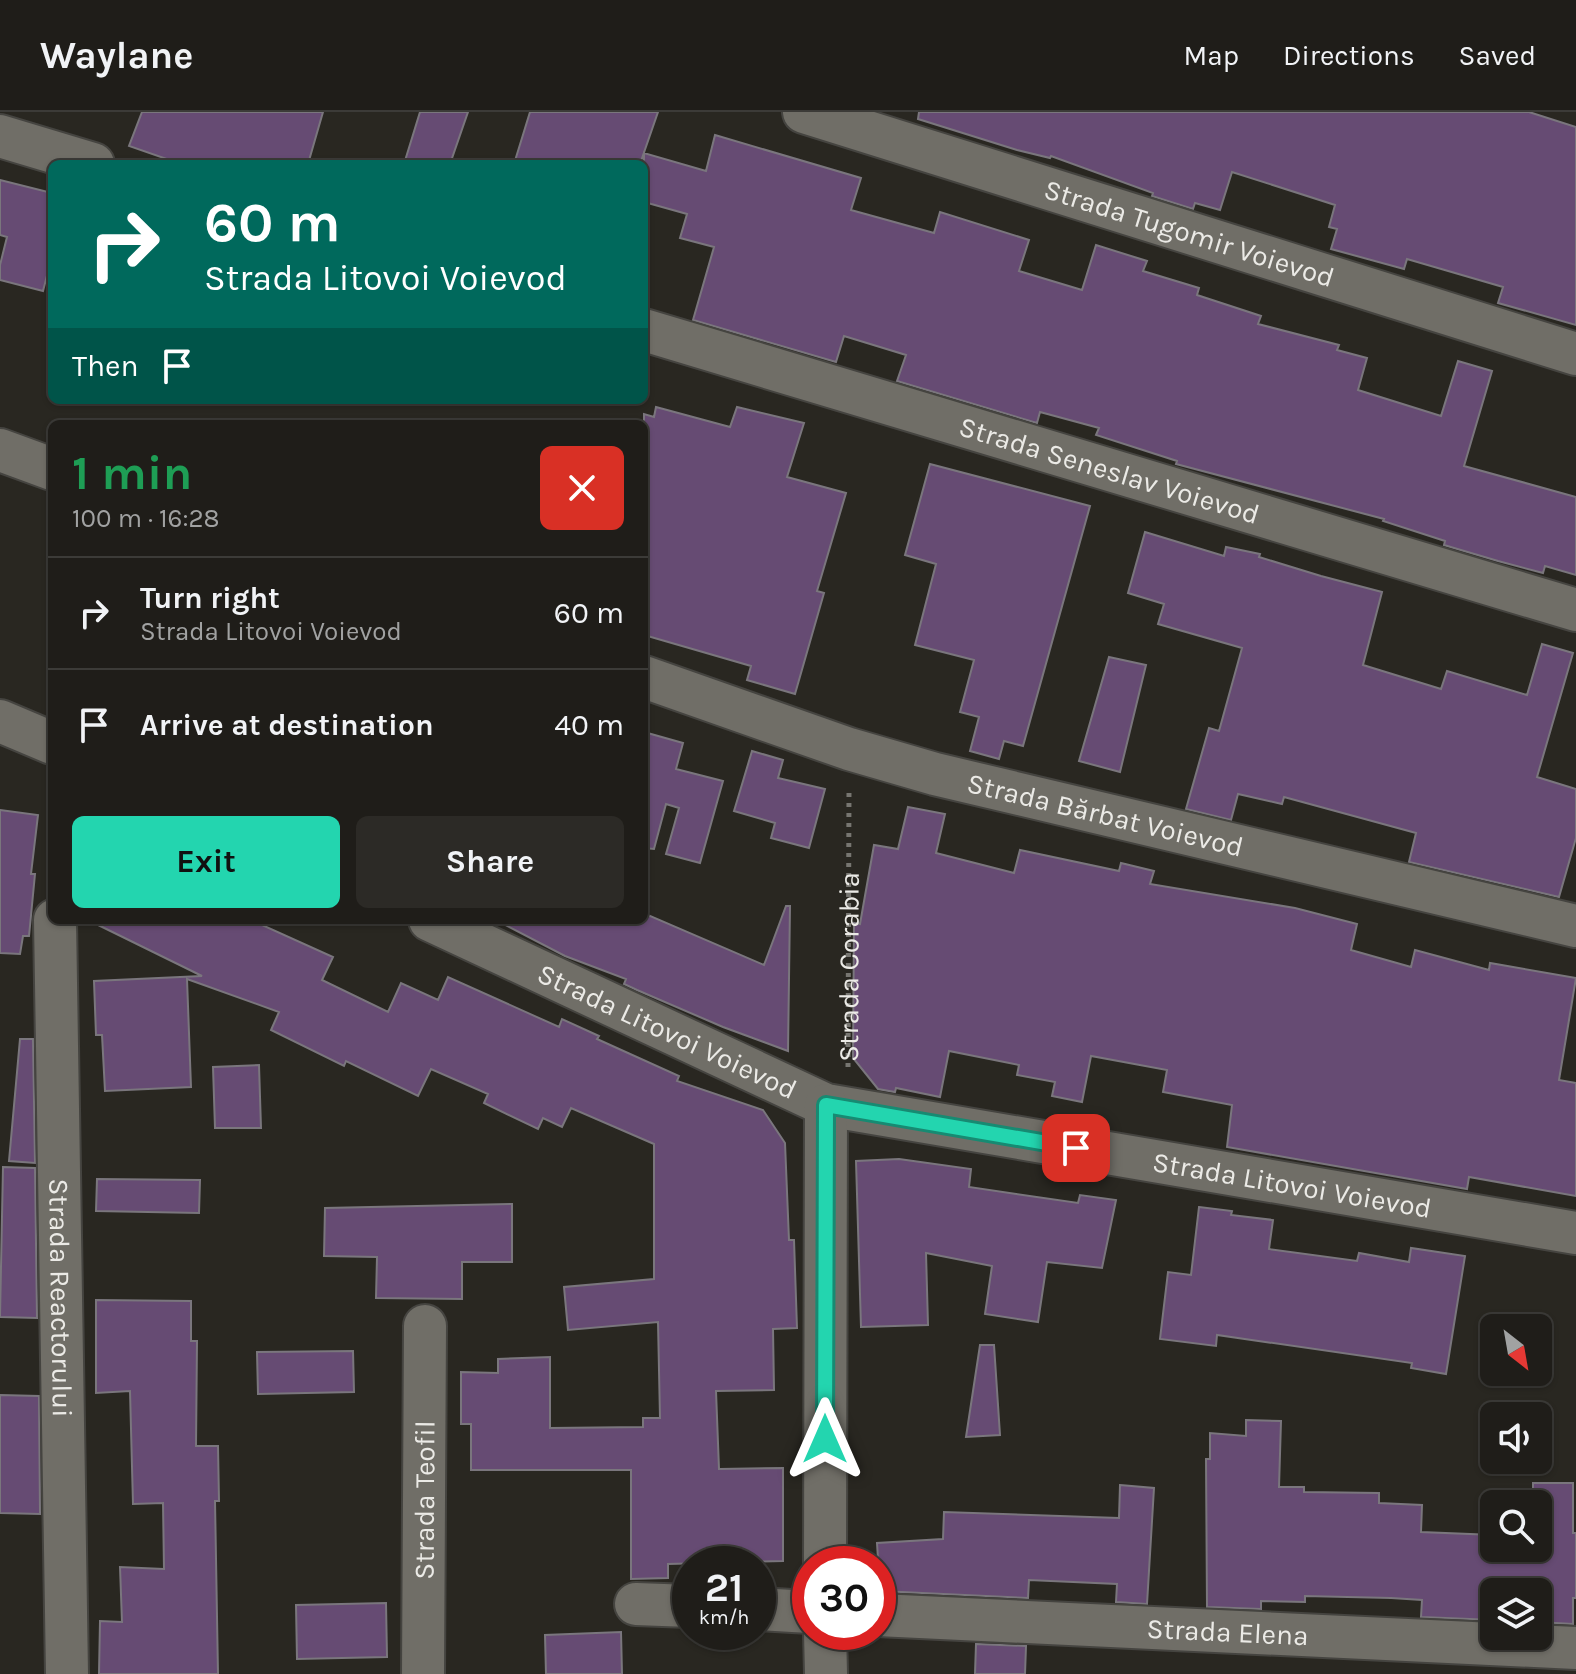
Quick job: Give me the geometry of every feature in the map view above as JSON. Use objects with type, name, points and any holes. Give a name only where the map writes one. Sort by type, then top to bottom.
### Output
[{"type":"street","name":"Strada Tugomir Voievod","points":[[804,112],[1576,354]]},
{"type":"street","points":[[0,136],[80,160]]},
{"type":"street","name":"Strada Seneslav Voievod","points":[[648,331],[1576,610]]},
{"type":"street","points":[[0,450],[48,468]]},
{"type":"street","name":"Strada Bărbat Voievod","points":[[648,678],[849,749],[935,774],[1576,926]]},
{"type":"street","points":[[0,721],[48,741]]},
{"type":"street","name":"Strada Reactorului","points":[[55,924],[67,1674]]},
{"type":"street","name":"Strada Litovoi Voievod","points":[[439,924],[826,1105],[1576,1233]]},
{"type":"street","points":[[825,1546],[826,1105]]},
{"type":"street","name":"Strada Teofil","points":[[423,1674],[425,1326]]},
{"type":"street","points":[[636,1604],[672,1605]]},
{"type":"street","name":"Strada Elena","points":[[896,1616],[1576,1648]]},
{"type":"street","points":[[825,1650],[826,1674]]},
{"type":"path","name":"Strada Corabia","points":[[826,1105],[848,1072],[849,749]]},
{"type":"building","points":[[142,112],[323,112],[309,160],[169,160],[129,146]]},
{"type":"building","points":[[420,112],[468,112],[451,160],[405,160]]},
{"type":"building","points":[[530,112],[658,112],[641,160],[515,160]]},
{"type":"building","points":[[919,112],[1529,112],[1576,127],[1576,325],[1498,303],[1503,287],[1407,259],[1404,269],[1331,249],[1337,229],[1329,227],[1335,205],[1232,172],[1220,210],[1195,203],[1193,209],[1051,156],[1017,150],[918,119]]},
{"type":"building","points":[[715,135],[861,178],[851,210],[934,233],[940,212],[1029,240],[1019,271],[1082,290],[1096,245],[1147,261],[1143,271],[1199,288],[1197,295],[1261,316],[1258,324],[1339,345],[1337,350],[1367,358],[1358,390],[1441,416],[1458,361],[1492,371],[1464,466],[1576,497],[1576,575],[1545,566],[1543,573],[1498,561],[1444,545],[1445,541],[1384,519],[1176,464],[1177,461],[1096,435],[1099,428],[1040,412],[1037,423],[897,381],[906,355],[844,336],[836,362],[693,320],[714,247],[680,238],[687,214],[648,203],[648,160],[644,160],[644,153],[706,171]]},
{"type":"building","points":[[0,180],[48,192],[48,272],[43,291],[0,280],[0,265],[7,237],[0,235]]},
{"type":"building","points":[[656,407],[730,427],[737,407],[804,423],[787,477],[846,493],[817,591],[824,593],[795,694],[747,680],[751,666],[648,636],[648,420],[644,420],[644,414],[654,417]]},
{"type":"building","points":[[930,464],[1090,506],[1023,746],[1004,741],[999,759],[970,751],[979,717],[960,712],[974,660],[915,645],[936,564],[905,555]]},
{"type":"building","points":[[1145,532],[1224,556],[1226,547],[1260,554],[1259,557],[1382,592],[1363,665],[1441,689],[1447,671],[1527,695],[1542,644],[1573,653],[1537,777],[1576,789],[1576,838],[1559,897],[1409,862],[1416,833],[1284,797],[1282,804],[1238,794],[1231,820],[1186,809],[1209,728],[1219,731],[1242,648],[1158,624],[1164,604],[1128,593]]},
{"type":"building","points":[[1109,657],[1146,665],[1120,772],[1079,761]]},
{"type":"building","points":[[648,733],[683,743],[676,769],[723,781],[700,863],[666,854],[679,808],[666,804],[654,849],[648,848]]},
{"type":"building","points":[[752,751],[783,760],[778,778],[825,789],[809,848],[771,838],[775,823],[734,811]]},
{"type":"building","points":[[908,807],[945,814],[936,853],[1014,873],[1020,850],[1119,871],[1121,863],[1154,871],[1150,884],[1295,908],[1357,924],[1351,950],[1411,967],[1415,950],[1489,970],[1490,963],[1576,978],[1559,1080],[1576,1083],[1576,1196],[1469,1177],[1467,1189],[1227,1147],[1232,1105],[1163,1092],[1167,1070],[1091,1056],[1082,1102],[1052,1096],[1055,1082],[1017,1075],[1019,1065],[949,1051],[940,1097],[896,1088],[895,1092],[878,1089],[853,1058],[854,923],[860,924],[874,845],[898,849]]},
{"type":"building","points":[[0,810],[38,815],[31,874],[35,874],[29,936],[23,936],[20,954],[0,953]]},
{"type":"building","points":[[786,906],[790,906],[788,1051],[637,990],[624,984],[626,979],[565,956],[504,924],[648,924],[648,915],[764,965]]},
{"type":"building","points":[[96,924],[260,924],[333,957],[322,980],[388,1012],[401,983],[438,1000],[448,977],[559,1027],[562,1019],[599,1036],[597,1039],[679,1076],[677,1081],[763,1110],[785,1143],[789,1240],[794,1240],[797,1328],[773,1329],[774,1390],[716,1391],[719,1469],[783,1468],[783,1561],[776,1561],[776,1546],[672,1546],[668,1578],[631,1579],[631,1470],[471,1470],[471,1424],[461,1424],[461,1372],[498,1373],[498,1359],[550,1357],[550,1428],[643,1427],[643,1418],[660,1418],[658,1322],[568,1330],[564,1287],[654,1279],[654,1144],[571,1108],[562,1127],[543,1118],[538,1129],[484,1103],[488,1094],[431,1069],[418,1096],[346,1061],[344,1066],[271,1030],[279,1012],[187,979],[191,1087],[105,1091],[102,1035],[96,1035],[94,981],[202,976]]},
{"type":"building","points":[[20,1039],[33,1039],[35,1163],[9,1161]]},
{"type":"building","points":[[259,1065],[261,1128],[215,1128],[213,1067]]},
{"type":"building","points":[[899,1159],[971,1169],[969,1187],[1078,1203],[1080,1195],[1116,1200],[1102,1268],[1047,1262],[1038,1322],[985,1314],[992,1266],[926,1253],[928,1325],[861,1327],[856,1161]]},
{"type":"building","points":[[3,1167],[35,1168],[37,1318],[0,1317]]},
{"type":"building","points":[[97,1179],[200,1180],[199,1213],[96,1211]]},
{"type":"building","points":[[512,1204],[512,1262],[462,1262],[462,1299],[376,1298],[377,1257],[324,1256],[325,1208]]},
{"type":"building","points":[[1199,1207],[1273,1220],[1269,1249],[1357,1261],[1359,1253],[1409,1262],[1411,1248],[1465,1256],[1446,1374],[1411,1368],[1412,1363],[1217,1335],[1216,1346],[1160,1339],[1168,1272],[1191,1275]]},
{"type":"building","points":[[96,1300],[191,1301],[191,1341],[197,1341],[196,1446],[218,1446],[219,1501],[215,1501],[218,1674],[99,1674],[100,1621],[122,1622],[120,1567],[164,1569],[163,1503],[133,1504],[130,1391],[96,1393]]},
{"type":"building","points":[[980,1345],[994,1345],[1000,1435],[966,1437]]},
{"type":"building","points":[[353,1351],[354,1392],[258,1394],[257,1352]]},
{"type":"building","points":[[0,1395],[39,1396],[40,1514],[0,1513]]},
{"type":"building","points":[[1246,1420],[1281,1421],[1279,1487],[1304,1487],[1304,1492],[1379,1493],[1379,1503],[1422,1505],[1421,1532],[1480,1534],[1480,1562],[1552,1562],[1552,1490],[1533,1490],[1533,1483],[1573,1483],[1576,1598],[1573,1598],[1573,1624],[1552,1623],[1552,1578],[1480,1578],[1480,1619],[1421,1617],[1422,1600],[1391,1598],[1305,1596],[1305,1602],[1261,1601],[1261,1609],[1207,1607],[1206,1459],[1210,1459],[1210,1433],[1246,1436]]},
{"type":"building","points":[[1120,1485],[1154,1488],[1147,1604],[1116,1602],[1117,1584],[1029,1580],[1028,1598],[896,1592],[896,1546],[877,1546],[877,1543],[943,1539],[944,1512],[1119,1518]]},
{"type":"building","points":[[386,1603],[387,1657],[297,1659],[296,1605]]},
{"type":"building","points":[[621,1632],[622,1674],[546,1674],[545,1635]]},
{"type":"building","points":[[976,1644],[1026,1646],[1025,1674],[975,1674]]},
{"type":"route","points":[[825,1439],[826,1105],[1076,1148]]}]
